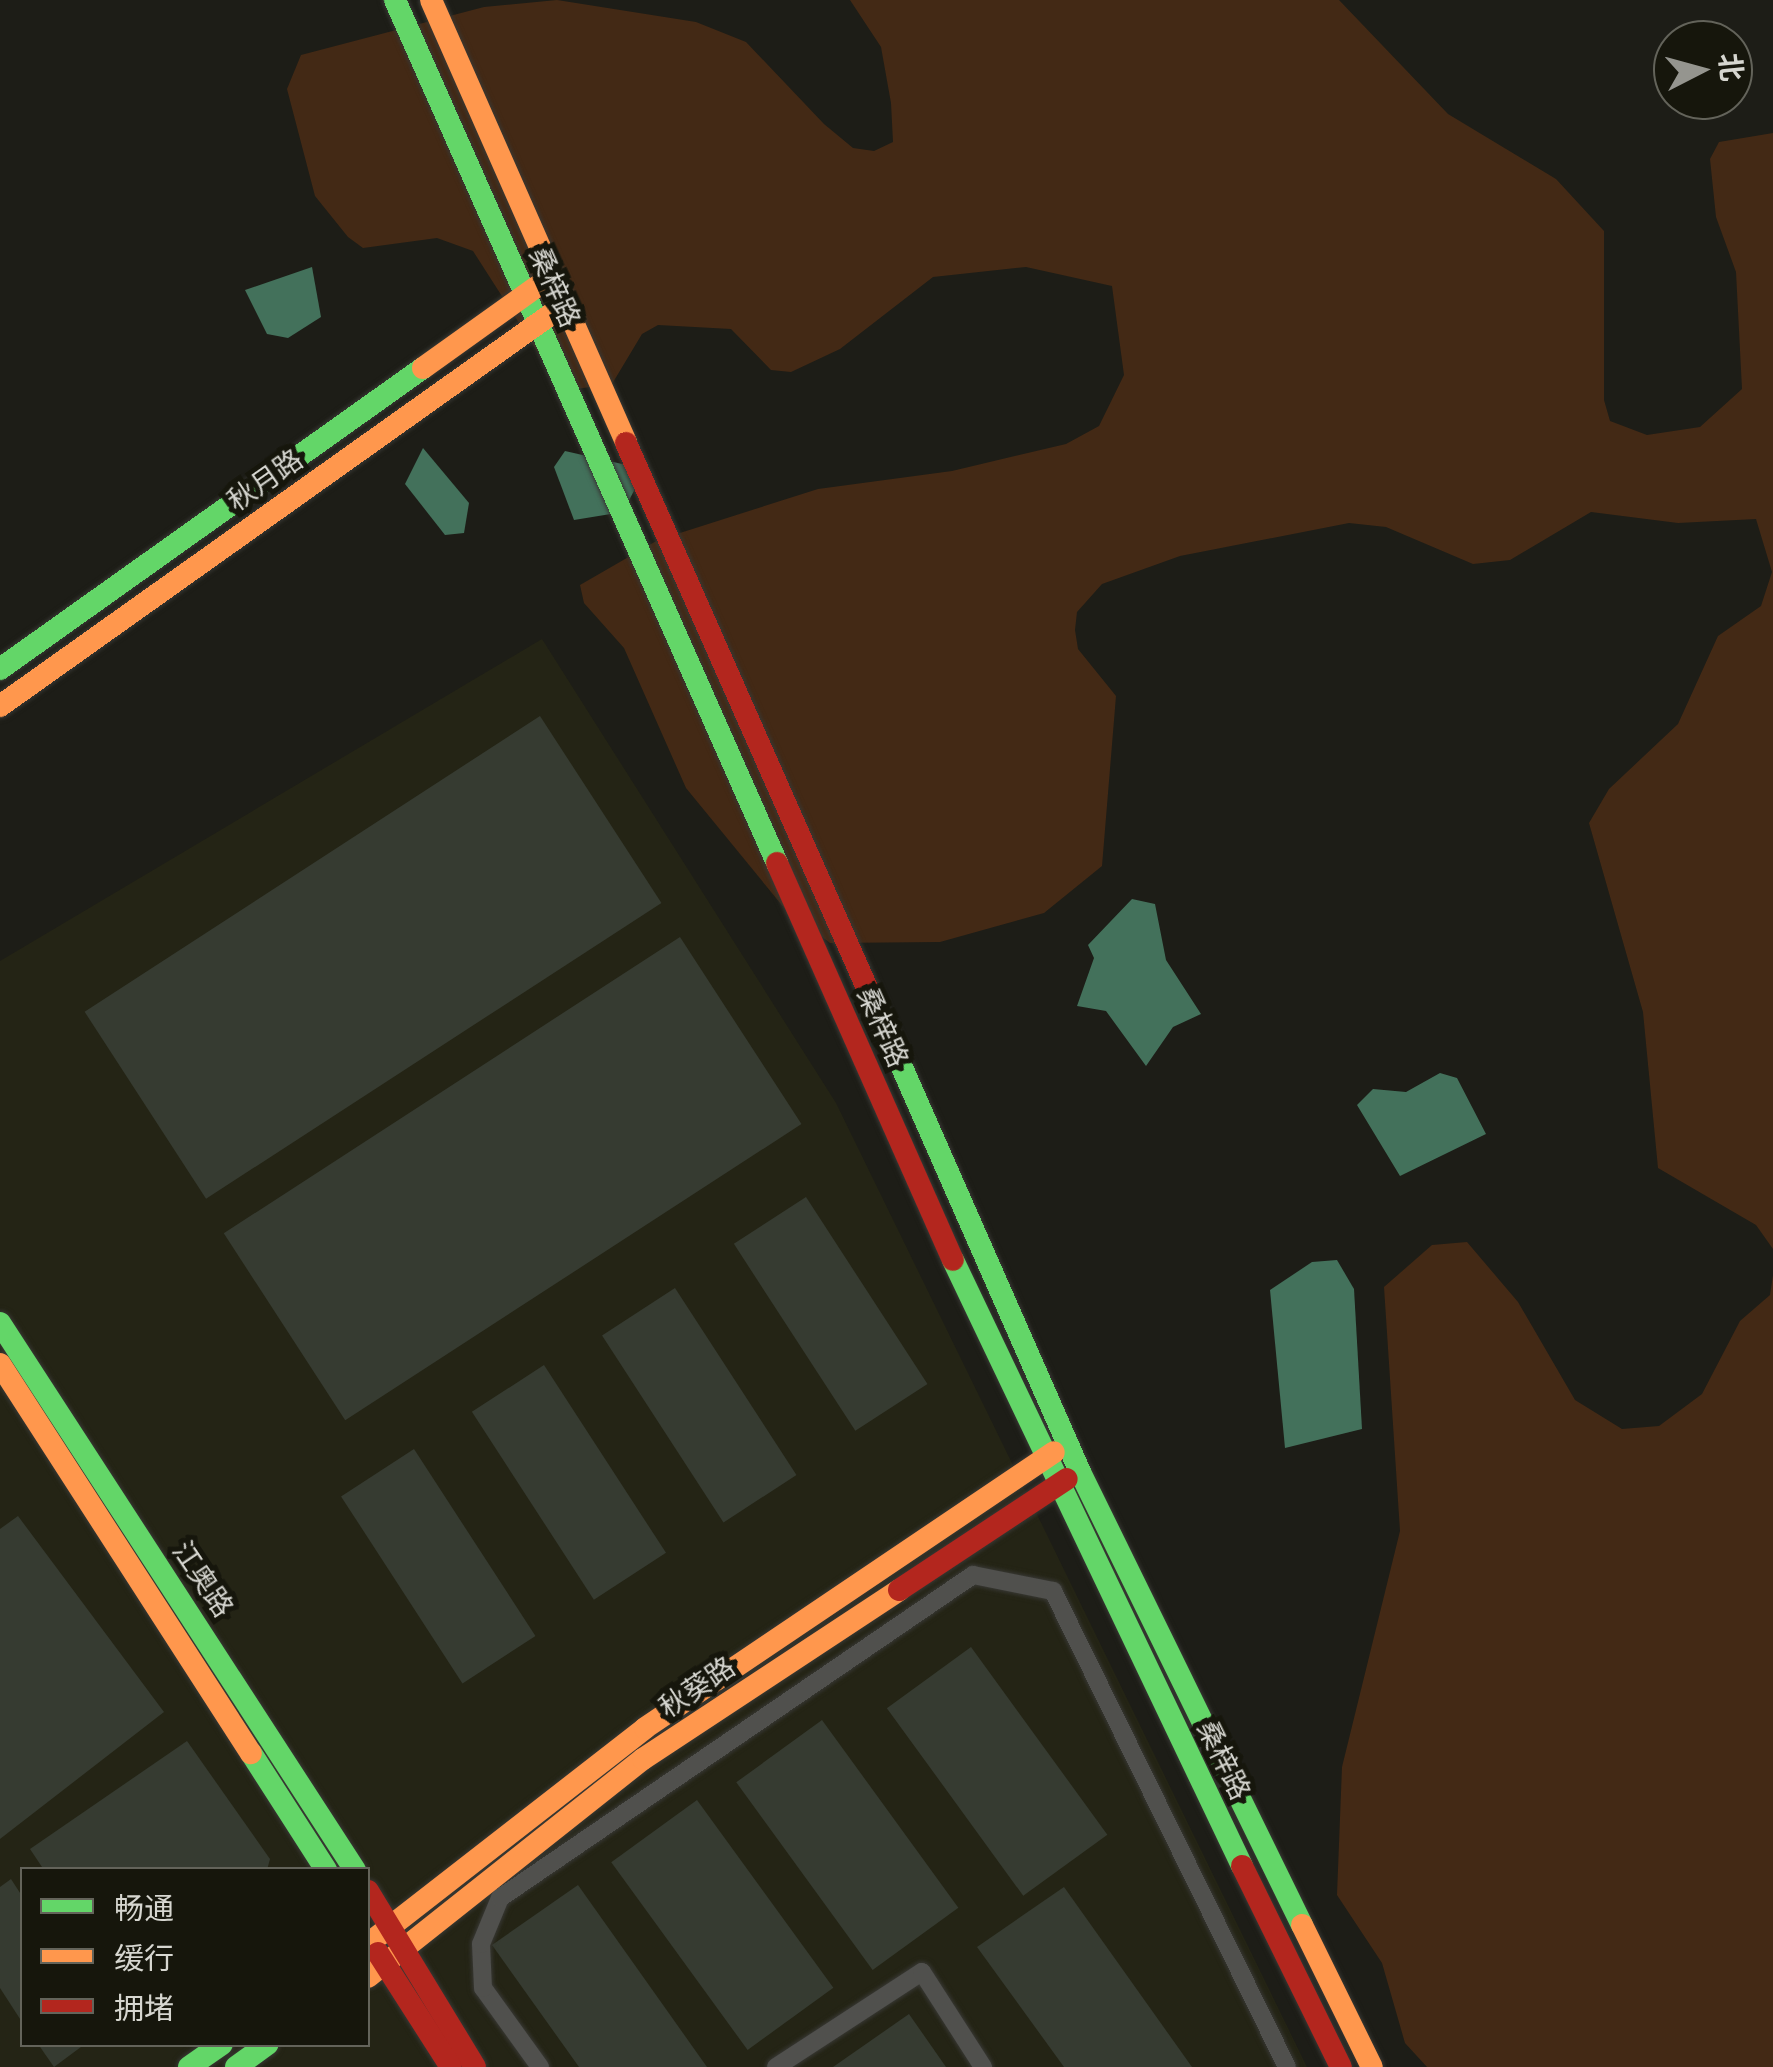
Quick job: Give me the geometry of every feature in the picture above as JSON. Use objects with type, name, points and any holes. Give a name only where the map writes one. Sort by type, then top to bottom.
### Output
[{"type":"street","name":"桑梓路","points":[[395,0],[1042,1460],[1341,2067]]},
{"type":"street","name":"桑梓路","points":[[431,0],[1080,1472],[1372,2067]]},
{"type":"street","name":"秋月路","points":[[0,669],[552,276]]},
{"type":"street","name":"秋月路","points":[[0,706],[538,322],[566,306]]},
{"type":"street","name":"江奥路","points":[[0,1323],[353,1867]]},
{"type":"street","name":"江奥路","points":[[0,1364],[324,1867]]},
{"type":"street","name":"秋葵路","points":[[374,1938],[645,1728],[1067,1443]]},
{"type":"street","name":"秋葵路","points":[[386,1965],[643,1759],[1080,1472]]},
{"type":"street","points":[[540,2067],[483,1988],[480,1944],[500,1898],[972,1575],[1053,1591],[1286,2067]]},
{"type":"street","points":[[370,1907],[374,1938],[386,1965],[450,2067]]},
{"type":"street","points":[[386,1965],[476,2067]]},
{"type":"street","points":[[776,2067],[922,1972],[983,2067]]},
{"type":"street","points":[[189,2067],[218,2047]]},
{"type":"street","points":[[236,2067],[264,2047]]},
{"type":"shaded area","points":[[557,0],[696,22],[746,42],[824,124],[853,148],[874,151],[893,142],[891,103],[881,47],[850,0],[1339,0],[1448,114],[1556,179],[1604,231],[1604,400],[1610,421],[1647,435],[1700,427],[1742,389],[1736,272],[1716,217],[1710,159],[1719,142],[1773,133],[1773,1249],[1756,1225],[1658,1168],[1643,1012],[1589,823],[1609,789],[1678,724],[1718,636],[1761,606],[1772,572],[1756,519],[1678,523],[1591,512],[1510,560],[1473,564],[1386,527],[1349,523],[1180,556],[1102,584],[1077,612],[1075,630],[1078,649],[1116,696],[1102,866],[1044,913],[940,942],[830,943],[785,909],[686,788],[624,648],[584,603],[580,585],[658,540],[818,489],[952,471],[1066,444],[1099,426],[1124,375],[1112,286],[1026,267],[933,277],[840,349],[791,372],[771,370],[731,329],[658,325],[642,334],[612,384],[576,389],[546,365],[473,251],[437,238],[363,248],[348,237],[315,196],[287,89],[301,55],[484,7]]},
{"type":"shaded area","points":[[312,267],[321,317],[288,338],[267,334],[245,290]]},
{"type":"shaded area","points":[[423,448],[469,503],[464,533],[445,535],[405,484]]},
{"type":"shaded area","points":[[565,451],[631,466],[638,483],[623,512],[574,520],[554,467]]},
{"type":"shaded area","points":[[542,639],[836,1103],[1307,2067],[0,2067],[0,961]]},
{"type":"shaded area","points":[[1132,899],[1155,904],[1166,960],[1201,1014],[1173,1027],[1146,1066],[1106,1011],[1077,1006],[1094,958],[1088,945]]},
{"type":"shaded area","points":[[1440,1073],[1457,1078],[1486,1134],[1400,1176],[1357,1105],[1373,1089],[1406,1092]]},
{"type":"shaded area","points":[[1467,1242],[1518,1302],[1575,1400],[1622,1429],[1659,1426],[1702,1394],[1740,1321],[1770,1295],[1773,1275],[1773,2067],[1427,2067],[1405,2043],[1382,1963],[1337,1895],[1342,1767],[1400,1531],[1384,1287],[1432,1245]]},
{"type":"shaded area","points":[[1337,1260],[1354,1289],[1362,1429],[1285,1448],[1270,1290],[1312,1262]]},
{"type":"building","points":[[540,716],[661,903],[206,1199],[85,1012]]},
{"type":"building","points":[[680,937],[801,1124],[345,1420],[224,1233]]},
{"type":"building","points":[[806,1197],[927,1384],[855,1431],[734,1244]]},
{"type":"building","points":[[675,1288],[796,1475],[723,1522],[602,1335]]},
{"type":"building","points":[[544,1365],[666,1553],[594,1600],[472,1412]]},
{"type":"building","points":[[414,1449],[535,1636],[462,1683],[341,1496]]},
{"type":"building","points":[[18,1516],[164,1712],[0,1839],[0,1529]]},
{"type":"building","points":[[971,1647],[1107,1835],[1023,1896],[887,1708]]},
{"type":"building","points":[[822,1720],[958,1908],[873,1970],[736,1782]]},
{"type":"building","points":[[187,1741],[270,1859],[268,1867],[42,1867],[30,1849]]},
{"type":"building","points":[[697,1800],[833,1988],[748,2050],[611,1862]]},
{"type":"building","points":[[11,1879],[20,1893],[20,2019],[0,1988],[0,1887]]},
{"type":"building","points":[[578,1885],[707,2067],[579,2067],[492,1945]]},
{"type":"building","points":[[1064,1887],[1192,2067],[1064,2067],[977,1947]]},
{"type":"building","points":[[909,2014],[946,2067],[833,2067]]},
{"type":"building","points":[[40,2047],[81,2047],[54,2067]]},
{"type":"traffic: fast","points":[[395,0],[777,863]]},
{"type":"traffic: fast","points":[[0,669],[423,368]]},
{"type":"traffic: fast","points":[[875,1006],[1080,1472],[1302,1925]]},
{"type":"traffic: fast","points":[[953,1260],[1242,1866]]},
{"type":"traffic: fast","points":[[0,1323],[353,1867]]},
{"type":"traffic: fast","points":[[251,1753],[324,1867]]},
{"type":"traffic: fast","points":[[189,2067],[218,2047]]},
{"type":"traffic: fast","points":[[236,2067],[264,2047]]},
{"type":"traffic: slow","points":[[431,0],[626,443]]},
{"type":"traffic: slow","points":[[423,368],[536,287]]},
{"type":"traffic: slow","points":[[0,706],[550,315]]},
{"type":"traffic: slow","points":[[0,1364],[251,1753]]},
{"type":"traffic: slow","points":[[370,1942],[645,1728],[1054,1452]]},
{"type":"traffic: slow","points":[[370,1975],[643,1759],[899,1590]]},
{"type":"traffic: slow","points":[[1302,1925],[1372,2067]]},
{"type":"traffic: jam","points":[[626,443],[875,1006]]},
{"type":"traffic: jam","points":[[777,863],[953,1260]]},
{"type":"traffic: jam","points":[[899,1590],[1067,1479]]},
{"type":"traffic: jam","points":[[1242,1866],[1341,2067]]},
{"type":"traffic: jam","points":[[370,1894],[475,2067]]},
{"type":"traffic: jam","points":[[378,1953],[451,2067]]}]
